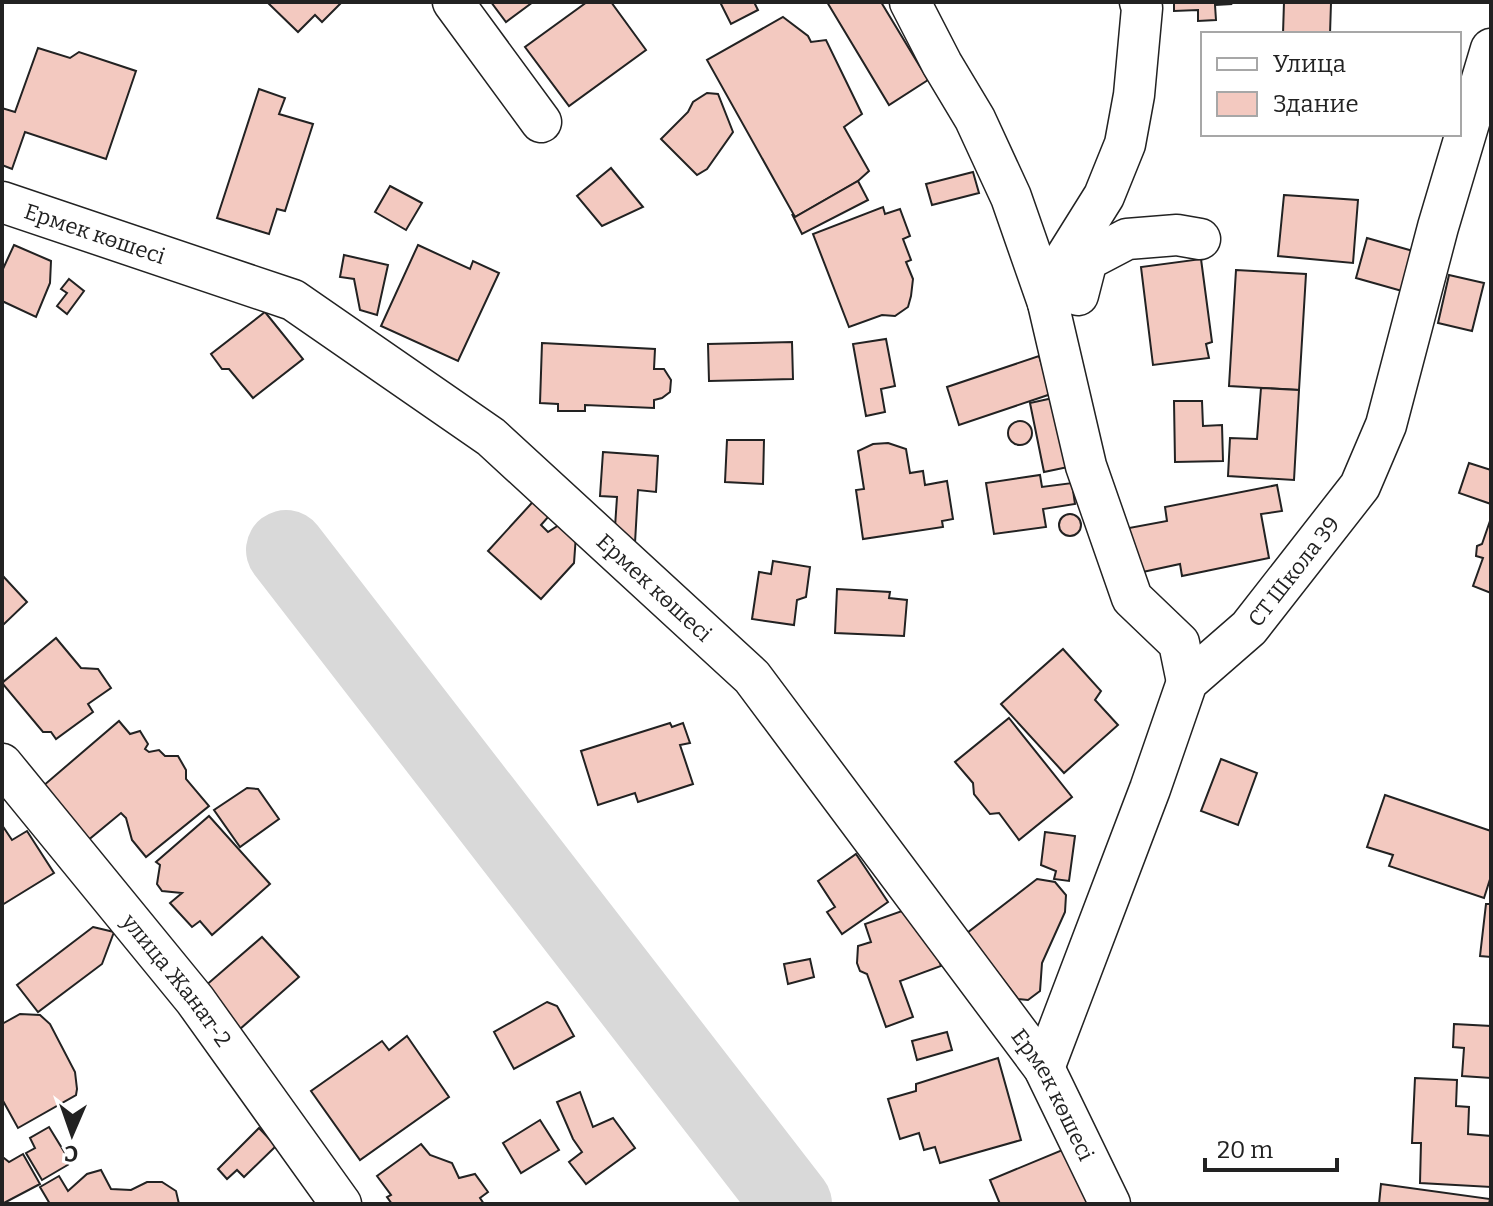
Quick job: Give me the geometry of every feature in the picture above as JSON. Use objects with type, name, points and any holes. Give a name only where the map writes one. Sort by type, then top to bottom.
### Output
[{"type":"street","points":[[453,2],[541,122]]},
{"type":"street","points":[[910,2],[975,119],[1005,184],[1036,263],[1086,466],[1132,598],[1179,643],[1187,682]]},
{"type":"street","points":[[1048,303],[1064,260],[1104,196],[1125,144],[1134,95],[1140,2]]},
{"type":"street","name":"СТ Школа 39","points":[[1044,1068],[1150,789],[1187,682],[1249,628],[1360,486],[1386,425],[1438,227],[1491,49]]},
{"type":"street","name":"Ермек көшесі","points":[[2,202],[293,300],[491,437],[752,677],[1044,1068],[1110,1204]]},
{"type":"street","points":[[1058,352],[1087,260],[1127,239],[1177,235],[1200,239]]},
{"type":"street","name":"улица Жанат-2","points":[[2,764],[195,1000],[341,1204]]},
{"type":"building","points":[[267,2],[342,2],[322,22],[315,15],[298,32]]},
{"type":"building","points":[[491,2],[533,2],[506,22]]},
{"type":"building","points":[[587,2],[611,2],[646,50],[569,106],[525,47]]},
{"type":"building","points":[[720,2],[754,2],[758,10],[731,24]]},
{"type":"building","points":[[827,2],[881,2],[928,80],[889,105]]},
{"type":"building","points":[[1174,2],[1231,4],[1215,5],[1216,20],[1198,21],[1198,10],[1174,11]]},
{"type":"building","points":[[1284,2],[1331,3],[1330,32],[1283,32]]},
{"type":"building","points":[[783,17],[808,36],[811,42],[826,40],[862,114],[844,127],[869,171],[858,181],[795,217],[707,60]]},
{"type":"building","points":[[38,48],[70,58],[79,52],[136,71],[106,159],[25,132],[12,169],[2,165],[2,108],[15,112]]},
{"type":"building","points":[[259,89],[285,98],[279,114],[313,124],[285,211],[277,209],[269,234],[217,218]]},
{"type":"building","points":[[707,93],[718,94],[733,132],[707,169],[697,175],[661,139],[688,112],[693,102]]},
{"type":"building","points":[[611,168],[643,207],[602,226],[577,196]]},
{"type":"building","points":[[973,172],[979,193],[932,205],[926,184]]},
{"type":"building","points":[[858,181],[868,200],[802,234],[792,214],[795,217]]},
{"type":"building","points":[[390,186],[422,203],[406,230],[375,212]]},
{"type":"building","points":[[1284,195],[1358,200],[1353,263],[1278,256]]},
{"type":"building","points":[[883,207],[885,214],[900,209],[910,236],[903,239],[911,260],[906,262],[913,279],[908,307],[895,316],[882,315],[849,327],[813,234]]},
{"type":"building","points":[[1367,238],[1413,251],[1402,291],[1356,278]]},
{"type":"building","points":[[14,245],[51,261],[50,283],[36,317],[2,301],[2,271]]},
{"type":"building","points":[[418,245],[470,269],[473,261],[499,273],[458,361],[381,326]]},
{"type":"building","points":[[344,255],[388,265],[377,315],[360,310],[354,279],[340,277]]},
{"type":"building","points":[[1201,259],[1212,342],[1206,344],[1209,358],[1153,365],[1141,267]]},
{"type":"building","points":[[1236,270],[1306,274],[1299,390],[1229,386]]},
{"type":"building","points":[[1449,275],[1484,283],[1472,331],[1438,323]]},
{"type":"building","points":[[69,279],[84,291],[67,314],[57,306],[67,293],[61,289]]},
{"type":"building","points":[[265,312],[303,359],[253,398],[229,369],[222,369],[211,354]]},
{"type":"building","points":[[886,339],[895,386],[881,389],[885,412],[866,416],[853,344]]},
{"type":"building","points":[[792,342],[793,379],[709,381],[708,344]]},
{"type":"building","points":[[542,343],[655,349],[654,369],[664,369],[671,380],[670,392],[654,400],[654,408],[585,405],[585,411],[558,411],[558,404],[540,403]]},
{"type":"building","points":[[1039,356],[1051,394],[959,425],[947,387]]},
{"type":"building","points":[[1261,388],[1299,390],[1294,480],[1228,476],[1230,438],[1257,439]]},
{"type":"building","points":[[1053,398],[1068,467],[1044,472],[1030,403]]},
{"type":"building","points":[[1174,401],[1202,401],[1203,426],[1222,425],[1223,461],[1175,462]]},
{"type":"building","points":[[1020,421],[1029,424],[1032,433],[1029,442],[1020,445],[1011,442],[1008,433],[1011,424]]},
{"type":"building","points":[[727,440],[764,440],[763,484],[725,482]]},
{"type":"building","points":[[888,443],[906,449],[910,473],[923,471],[925,485],[947,481],[953,519],[942,521],[943,527],[863,539],[856,490],[864,489],[858,451],[873,444]]},
{"type":"building","points":[[603,452],[658,456],[656,492],[638,490],[635,543],[614,542],[617,497],[600,496]]},
{"type":"building","points":[[1469,463],[1491,470],[1491,504],[1459,493]]},
{"type":"building","points":[[1040,475],[1042,487],[1072,483],[1075,504],[1043,509],[1046,527],[994,534],[986,483]]},
{"type":"building","points":[[1277,485],[1282,511],[1261,514],[1269,558],[1182,576],[1180,564],[1138,573],[1129,528],[1167,521],[1165,507]]},
{"type":"building","points":[[540,494],[556,508],[541,525],[548,532],[559,525],[576,535],[574,563],[541,599],[488,551]]},
{"type":"building","points":[[1070,514],[1078,517],[1081,525],[1078,533],[1070,536],[1062,533],[1059,525],[1062,517]]},
{"type":"building","points":[[1491,518],[1491,593],[1473,586],[1483,558],[1476,556],[1477,546],[1482,544]]},
{"type":"building","points":[[773,561],[810,567],[806,597],[797,600],[794,625],[752,619],[759,572],[771,574]]},
{"type":"building","points":[[2,575],[27,602],[2,626]]},
{"type":"building","points":[[837,589],[890,592],[889,598],[907,600],[904,636],[835,633]]},
{"type":"building","points":[[56,638],[81,668],[98,669],[111,688],[88,704],[93,712],[56,739],[51,732],[43,732],[2,683]]},
{"type":"building","points":[[1063,649],[1101,691],[1095,700],[1118,725],[1064,773],[1001,704]]},
{"type":"building","points":[[1009,718],[1072,797],[1019,840],[999,813],[990,814],[974,794],[973,783],[955,762]]},
{"type":"building","points":[[119,721],[130,734],[140,731],[148,744],[145,749],[149,752],[159,750],[165,756],[178,756],[186,770],[186,779],[209,806],[146,857],[132,840],[126,818],[121,813],[81,846],[36,792]]},
{"type":"building","points":[[670,723],[672,727],[683,723],[690,743],[680,745],[693,784],[638,802],[635,793],[598,805],[581,751]]},
{"type":"building","points":[[1221,759],[1257,773],[1238,825],[1201,811]]},
{"type":"building","points":[[247,788],[258,789],[279,819],[240,847],[214,810]]},
{"type":"building","points":[[1385,795],[1491,831],[1491,876],[1484,898],[1389,866],[1393,855],[1367,847]]},
{"type":"building","points":[[209,816],[270,884],[212,935],[200,921],[192,927],[170,903],[182,893],[162,891],[157,884],[160,865],[156,862]]},
{"type":"building","points":[[2,825],[12,840],[27,831],[54,873],[2,905]]},
{"type":"building","points":[[1045,832],[1075,836],[1069,881],[1054,879],[1056,871],[1041,865]]},
{"type":"building","points":[[856,854],[888,902],[842,934],[827,912],[835,907],[818,881]]},
{"type":"building","points":[[1037,879],[1055,882],[1066,895],[1065,912],[1042,963],[1040,991],[1028,1000],[1018,999],[967,933]]},
{"type":"building","points":[[1486,904],[1491,904],[1491,957],[1480,956]]},
{"type":"building","points":[[919,905],[941,966],[900,981],[913,1017],[886,1027],[867,974],[860,971],[857,963],[858,946],[871,942],[865,924]]},
{"type":"building","points":[[93,927],[114,932],[102,964],[38,1012],[17,985]]},
{"type":"building","points":[[262,937],[299,977],[240,1029],[204,987]]},
{"type":"building","points":[[810,959],[814,977],[788,984],[784,964]]},
{"type":"building","points":[[547,1002],[557,1006],[574,1036],[514,1069],[494,1032]]},
{"type":"building","points":[[20,1014],[40,1015],[50,1024],[75,1072],[77,1089],[76,1095],[18,1128],[2,1099],[2,1024]]},
{"type":"building","points":[[1454,1024],[1491,1026],[1491,1078],[1462,1076],[1464,1048],[1453,1047]]},
{"type":"building","points":[[947,1032],[952,1050],[917,1060],[912,1041]]},
{"type":"building","points":[[407,1036],[449,1097],[360,1160],[311,1091],[382,1041],[389,1050]]},
{"type":"building","points":[[998,1058],[1021,1140],[940,1163],[935,1147],[924,1150],[919,1133],[900,1139],[888,1099],[916,1091],[916,1084]]},
{"type":"building","points":[[1415,1078],[1457,1080],[1456,1106],[1469,1107],[1468,1134],[1491,1136],[1491,1187],[1420,1183],[1421,1143],[1412,1143]]},
{"type":"building","points":[[580,1092],[593,1127],[613,1118],[635,1148],[586,1184],[569,1162],[582,1152],[557,1102]]},
{"type":"building","points":[[540,1120],[559,1150],[521,1173],[503,1143]]},
{"type":"building","points":[[49,1127],[71,1163],[42,1180],[26,1153],[35,1148],[30,1138]]},
{"type":"building","points":[[259,1128],[276,1146],[244,1177],[237,1170],[227,1179],[218,1169]]},
{"type":"building","points":[[421,1144],[430,1155],[452,1163],[459,1178],[475,1174],[488,1192],[480,1198],[484,1204],[392,1204],[387,1197],[391,1195],[377,1176]]},
{"type":"building","points":[[1072,1146],[1096,1204],[1000,1204],[990,1180]]},
{"type":"building","points":[[23,1154],[40,1184],[2,1204],[2,1160],[4,1158],[9,1162]]},
{"type":"building","points":[[101,1170],[111,1189],[131,1190],[147,1182],[162,1182],[176,1191],[179,1204],[50,1204],[40,1187],[59,1176],[68,1191],[87,1174]]},
{"type":"building","points":[[1381,1184],[1490,1199],[1489,1204],[1379,1204]]},
{"type":"waterway","points":[[286,550],[792,1204]]}]
